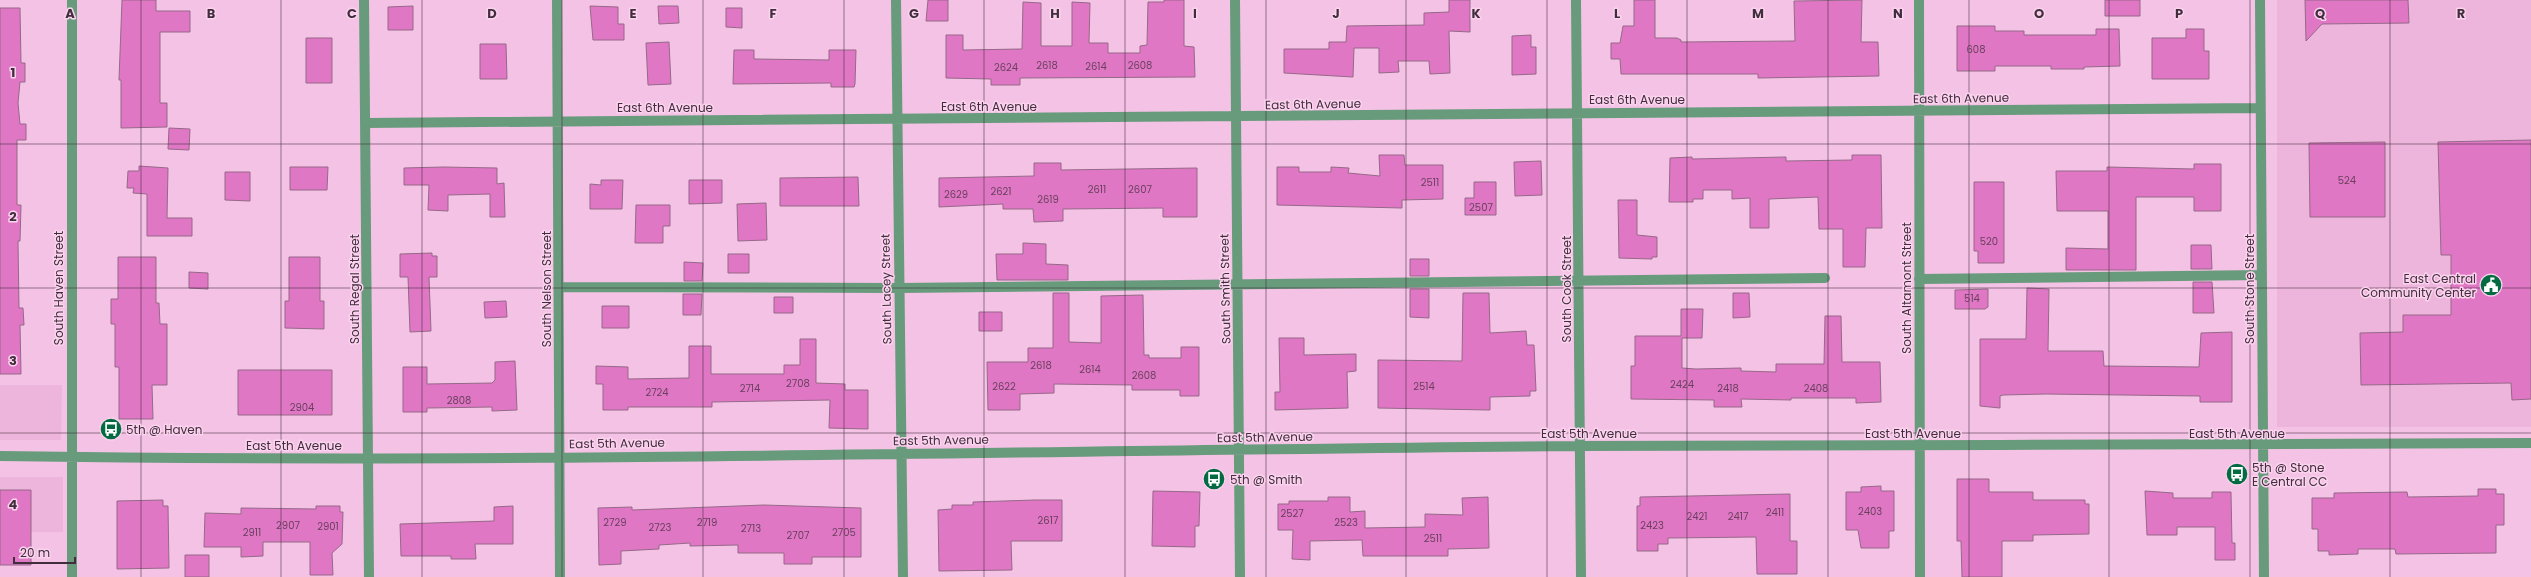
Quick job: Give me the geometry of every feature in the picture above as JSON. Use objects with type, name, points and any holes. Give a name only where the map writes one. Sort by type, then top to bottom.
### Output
[{"type":"street","name":"South Haven Street","points":[[72,0],[72,577]]},
{"type":"street","name":"South Regal Street","points":[[364,0],[369,577]]},
{"type":"street","name":"South Nelson Street","points":[[557,0],[560,577]]},
{"type":"street","name":"South Lacey Street","points":[[896,0],[902,577]]},
{"type":"street","name":"South Smith Street","points":[[1235,0],[1240,577]]},
{"type":"street","name":"South Cook Street","points":[[1576,0],[1581,577]]},
{"type":"street","name":"South Altamont Street","points":[[1919,0],[1920,577]]},
{"type":"street","name":"South Stone Street","points":[[2260,0],[2264,577]]},
{"type":"street","name":"East 6th Avenue","points":[[366,123],[558,120],[1236,118],[1578,112],[1919,112],[2260,108]]},
{"type":"street","points":[[1919,279],[2262,274]]},
{"type":"street","points":[[559,287],[899,288],[1579,279],[1825,278]]},
{"type":"street","name":"East 5th Avenue","points":[[0,456],[368,458],[1580,446],[2262,446],[2531,443]]},
{"type":"shaded area","points":[[2277,0],[2531,0],[2531,427],[2277,427]]},
{"type":"shaded area","points":[[0,385],[62,385],[61,440],[0,440]]},
{"type":"shaded area","points":[[0,477],[63,477],[63,532],[0,532]]},
{"type":"building","points":[[122,0],[156,0],[156,11],[190,11],[190,32],[160,32],[160,103],[167,103],[167,127],[121,128],[121,80],[119,80]]},
{"type":"building","points":[[928,0],[948,0],[948,21],[926,21]]},
{"type":"building","points":[[1164,0],[1184,0],[1184,46],[1194,47],[1195,77],[1020,78],[1020,85],[991,85],[991,79],[946,78],[946,35],[963,35],[963,50],[1022,49],[1023,2],[1041,3],[1041,46],[1072,46],[1072,2],[1090,3],[1089,43],[1108,43],[1108,53],[1140,53],[1140,46],[1147,45],[1148,2],[1164,2]]},
{"type":"building","points":[[1449,0],[1470,0],[1470,32],[1449,31],[1450,73],[1430,74],[1429,61],[1398,61],[1399,72],[1379,73],[1379,48],[1354,48],[1353,77],[1284,73],[1284,49],[1329,49],[1329,42],[1346,42],[1347,26],[1424,25],[1424,13],[1449,12]]},
{"type":"building","points":[[1634,0],[1655,0],[1655,38],[1677,38],[1681,40],[1681,42],[1795,41],[1794,1],[1862,0],[1861,42],[1878,42],[1879,76],[1758,78],[1758,74],[1621,74],[1620,59],[1611,59],[1611,43],[1620,43],[1623,26],[1634,26]]},
{"type":"building","points":[[2105,0],[2140,0],[2140,16],[2105,16]]},
{"type":"building","points":[[2305,0],[2408,0],[2409,23],[2322,24],[2306,41]]},
{"type":"building","points":[[413,6],[413,30],[388,30],[388,7]]},
{"type":"building","points":[[590,6],[618,7],[618,24],[624,24],[624,40],[593,40]]},
{"type":"building","points":[[658,6],[678,6],[679,23],[659,24]]},
{"type":"building","points":[[0,8],[20,8],[21,63],[25,63],[25,82],[20,82],[18,103],[20,124],[26,124],[26,140],[17,140],[17,205],[21,205],[20,241],[18,241],[19,308],[23,308],[24,325],[20,325],[21,374],[0,374]]},
{"type":"building","points":[[726,8],[742,8],[742,28],[726,27]]},
{"type":"building","points":[[1957,26],[1995,26],[1995,31],[2024,31],[2024,35],[2096,35],[2096,29],[2119,29],[2120,66],[2084,67],[2084,69],[2051,69],[2051,66],[1995,66],[1995,71],[1957,71]]},
{"type":"building","points":[[2186,29],[2204,29],[2204,51],[2209,51],[2209,79],[2152,79],[2152,38],[2186,38]]},
{"type":"building","points":[[1531,35],[1531,47],[1536,47],[1536,74],[1512,75],[1512,36]]},
{"type":"building","points":[[306,38],[332,38],[332,83],[306,83]]},
{"type":"building","points":[[669,42],[671,84],[648,85],[646,43]]},
{"type":"building","points":[[480,44],[506,44],[507,79],[480,79]]},
{"type":"building","points":[[734,50],[754,50],[754,59],[829,60],[829,50],[856,50],[855,84],[854,87],[831,87],[831,83],[733,84]]},
{"type":"building","points":[[169,128],[190,129],[189,150],[168,149]]},
{"type":"building","name":"East Central Community Center","points":[[2531,140],[2531,399],[2512,400],[2511,383],[2361,385],[2360,333],[2403,332],[2403,315],[2451,315],[2451,255],[2441,255],[2438,142]]},
{"type":"building","points":[[2385,142],[2385,217],[2310,217],[2309,143]]},
{"type":"building","points":[[1379,155],[1404,155],[1405,165],[1443,165],[1443,199],[1402,200],[1402,208],[1277,205],[1277,167],[1299,167],[1299,172],[1331,172],[1331,167],[1349,168],[1348,173],[1380,176]]},
{"type":"building","points":[[1852,155],[1881,155],[1882,228],[1866,228],[1865,267],[1843,267],[1843,229],[1819,229],[1818,197],[1769,199],[1769,228],[1750,228],[1750,198],[1732,199],[1732,190],[1703,190],[1703,199],[1693,199],[1693,202],[1669,202],[1670,158],[1786,157],[1786,161],[1852,160]]},
{"type":"building","points":[[1541,161],[1542,195],[1515,196],[1514,162]]},
{"type":"building","points":[[1034,163],[1061,163],[1061,170],[1197,168],[1197,217],[1163,217],[1163,208],[1063,209],[1063,221],[1034,222],[1033,209],[1003,209],[1003,204],[939,207],[939,178],[1034,176]]},
{"type":"building","points":[[2194,164],[2221,164],[2221,211],[2194,211],[2194,197],[2136,197],[2136,270],[2066,270],[2066,248],[2108,249],[2108,211],[2057,211],[2056,171],[2107,171],[2107,167],[2194,169]]},
{"type":"building","points":[[139,166],[168,168],[167,218],[192,218],[192,236],[147,236],[147,194],[133,193],[134,188],[127,188],[128,171],[139,171]]},
{"type":"building","points":[[290,167],[328,167],[327,190],[290,190]]},
{"type":"building","points":[[404,168],[497,168],[497,184],[504,183],[505,217],[490,217],[490,194],[448,195],[448,211],[428,210],[429,185],[404,185]]},
{"type":"building","points":[[225,172],[250,172],[250,201],[225,200]]},
{"type":"building","points":[[858,177],[859,206],[780,206],[780,178]]},
{"type":"building","points":[[601,180],[623,180],[622,209],[590,209],[590,184],[601,185]]},
{"type":"building","points":[[689,180],[722,180],[722,203],[689,204]]},
{"type":"building","points":[[1474,182],[1496,182],[1496,215],[1465,215],[1465,198],[1474,198]]},
{"type":"building","points":[[1974,182],[2004,182],[2004,263],[1978,263],[1978,251],[1974,251]]},
{"type":"building","points":[[1618,200],[1637,200],[1637,235],[1657,237],[1657,257],[1652,257],[1652,259],[1619,258]]},
{"type":"building","points":[[766,203],[767,240],[738,241],[737,204]]},
{"type":"building","points":[[636,205],[670,205],[670,226],[663,226],[663,243],[635,243]]},
{"type":"building","points":[[1023,243],[1046,244],[1046,264],[1068,265],[1068,280],[997,280],[996,254],[1023,254]]},
{"type":"building","points":[[2191,245],[2211,245],[2212,269],[2191,269]]},
{"type":"building","points":[[432,253],[432,256],[437,256],[437,277],[429,277],[431,331],[410,332],[408,277],[400,277],[400,254]]},
{"type":"building","points":[[728,254],[749,254],[749,273],[728,273]]},
{"type":"building","points":[[118,257],[156,257],[156,303],[159,303],[160,324],[167,324],[167,385],[152,385],[153,419],[119,419],[119,367],[115,367],[115,324],[111,324],[111,299],[118,299]]},
{"type":"building","points":[[289,257],[320,257],[320,301],[324,301],[324,329],[285,328],[285,301],[289,301]]},
{"type":"building","points":[[1410,259],[1429,259],[1429,276],[1410,276]]},
{"type":"building","points":[[684,262],[703,263],[702,281],[684,281]]},
{"type":"building","points":[[189,272],[208,273],[208,289],[189,288]]},
{"type":"building","points":[[2193,282],[2212,282],[2214,313],[2193,313]]},
{"type":"building","points":[[2027,288],[2049,289],[2048,351],[2103,351],[2104,366],[2199,367],[2201,333],[2232,332],[2232,402],[2200,402],[2200,396],[2046,394],[2003,395],[2000,396],[2000,408],[1980,406],[1980,339],[2026,339]]},
{"type":"building","points":[[1410,289],[1429,289],[1429,318],[1410,317]]},
{"type":"building","points":[[1988,289],[1988,307],[1985,309],[1955,309],[1955,290]]},
{"type":"building","points":[[1053,293],[1069,293],[1069,342],[1101,343],[1101,296],[1143,295],[1144,355],[1149,355],[1149,358],[1181,358],[1181,347],[1199,347],[1199,396],[1180,396],[1180,390],[1132,390],[1132,385],[1054,384],[1054,393],[1020,394],[1020,410],[988,410],[987,362],[1028,362],[1028,348],[1053,348]]},
{"type":"building","points":[[1463,293],[1489,293],[1490,333],[1526,331],[1527,345],[1534,345],[1536,391],[1530,391],[1530,396],[1490,397],[1490,410],[1378,408],[1378,360],[1462,361]]},
{"type":"building","points":[[1733,293],[1749,293],[1750,317],[1733,318]]},
{"type":"building","points":[[683,294],[702,294],[701,315],[683,315]]},
{"type":"building","points":[[774,297],[793,297],[793,313],[774,313]]},
{"type":"building","points":[[506,301],[507,317],[485,318],[484,302]]},
{"type":"building","points":[[602,306],[629,306],[629,328],[602,328]]},
{"type":"building","points":[[1681,309],[1703,309],[1702,338],[1682,338],[1682,368],[1741,368],[1741,371],[1776,372],[1776,364],[1824,364],[1825,316],[1841,316],[1842,362],[1880,362],[1881,402],[1856,403],[1856,398],[1791,398],[1791,400],[1741,399],[1742,407],[1714,407],[1714,400],[1631,399],[1631,366],[1635,366],[1635,336],[1681,336]]},
{"type":"building","points":[[979,312],[1002,312],[1002,331],[979,331]]},
{"type":"building","points":[[1279,338],[1304,338],[1304,355],[1356,354],[1356,371],[1347,372],[1348,408],[1275,410],[1275,392],[1280,392]]},
{"type":"building","points":[[800,339],[816,339],[816,383],[845,384],[845,390],[868,390],[868,429],[829,428],[830,400],[712,402],[712,407],[628,407],[628,410],[603,410],[603,384],[596,384],[596,366],[628,367],[628,379],[689,378],[689,346],[711,346],[711,374],[784,374],[784,365],[800,365]]},
{"type":"building","points":[[515,361],[517,410],[492,411],[492,407],[427,408],[427,412],[403,412],[403,367],[427,367],[427,384],[492,383],[495,380],[495,362]]},
{"type":"building","points":[[238,370],[332,370],[332,415],[238,415]]},
{"type":"building","points":[[1957,479],[1989,479],[1989,492],[2033,492],[2033,500],[2085,500],[2085,504],[2089,504],[2089,534],[2033,535],[2033,541],[2002,541],[2002,577],[1962,577],[1961,541],[1957,541]]},
{"type":"building","points":[[1881,486],[1881,491],[1894,491],[1894,531],[1889,531],[1889,548],[1861,548],[1858,530],[1846,530],[1846,492],[1861,492],[1861,487]]},
{"type":"building","points":[[2478,489],[2496,489],[2496,494],[2504,494],[2504,525],[2496,525],[2496,553],[2396,554],[2395,549],[2358,549],[2358,554],[2329,555],[2329,551],[2318,551],[2318,529],[2312,529],[2312,498],[2334,498],[2334,493],[2407,492],[2408,497],[2478,496]]},
{"type":"building","points":[[0,490],[31,490],[31,565],[0,565]]},
{"type":"building","points":[[1153,491],[1200,492],[1199,526],[1195,526],[1195,547],[1152,546]]},
{"type":"building","points":[[2145,491],[2173,493],[2173,498],[2212,498],[2212,492],[2231,492],[2232,543],[2235,543],[2235,560],[2215,560],[2215,527],[2177,527],[2177,535],[2147,535]]},
{"type":"building","points":[[1790,494],[1790,541],[1797,541],[1797,574],[1757,574],[1756,537],[1668,538],[1668,544],[1658,544],[1658,551],[1637,551],[1637,506],[1640,506],[1640,497]]},
{"type":"building","points":[[1328,497],[1350,497],[1350,512],[1365,511],[1365,528],[1425,527],[1425,514],[1463,515],[1462,498],[1488,497],[1489,548],[1448,549],[1448,556],[1363,556],[1362,540],[1310,541],[1310,560],[1292,559],[1293,530],[1278,530],[1278,504],[1289,504],[1289,501],[1328,501]]},
{"type":"building","points":[[163,500],[163,506],[168,506],[169,568],[117,569],[117,501]]},
{"type":"building","points":[[1062,500],[1062,541],[1011,541],[1012,570],[939,571],[938,510],[952,509],[952,505],[973,505],[973,502]]},
{"type":"building","points":[[764,505],[861,508],[861,557],[812,557],[812,564],[784,564],[784,553],[738,553],[738,545],[690,546],[690,543],[659,545],[659,549],[621,551],[621,564],[599,565],[598,508],[632,507],[632,510]]},
{"type":"building","points":[[316,506],[340,506],[340,512],[343,512],[342,544],[332,553],[333,575],[310,575],[310,542],[263,542],[263,556],[241,557],[241,547],[204,547],[205,513],[241,514],[241,508],[316,509]]},
{"type":"building","points":[[513,506],[513,544],[475,544],[476,559],[451,559],[451,556],[401,556],[400,524],[494,521],[494,507]]},
{"type":"building","points":[[185,555],[209,555],[209,577],[185,577]]},
{"type":"place","name":"East Central Community Center","points":[[2491,285]]},
{"type":"place","name":"5th @ Haven","points":[[111,429]]},
{"type":"place","name":"5th @ Stone E Central CC","points":[[2237,474]]},
{"type":"place","name":"5th @ Smith","points":[[1214,479]]}]
